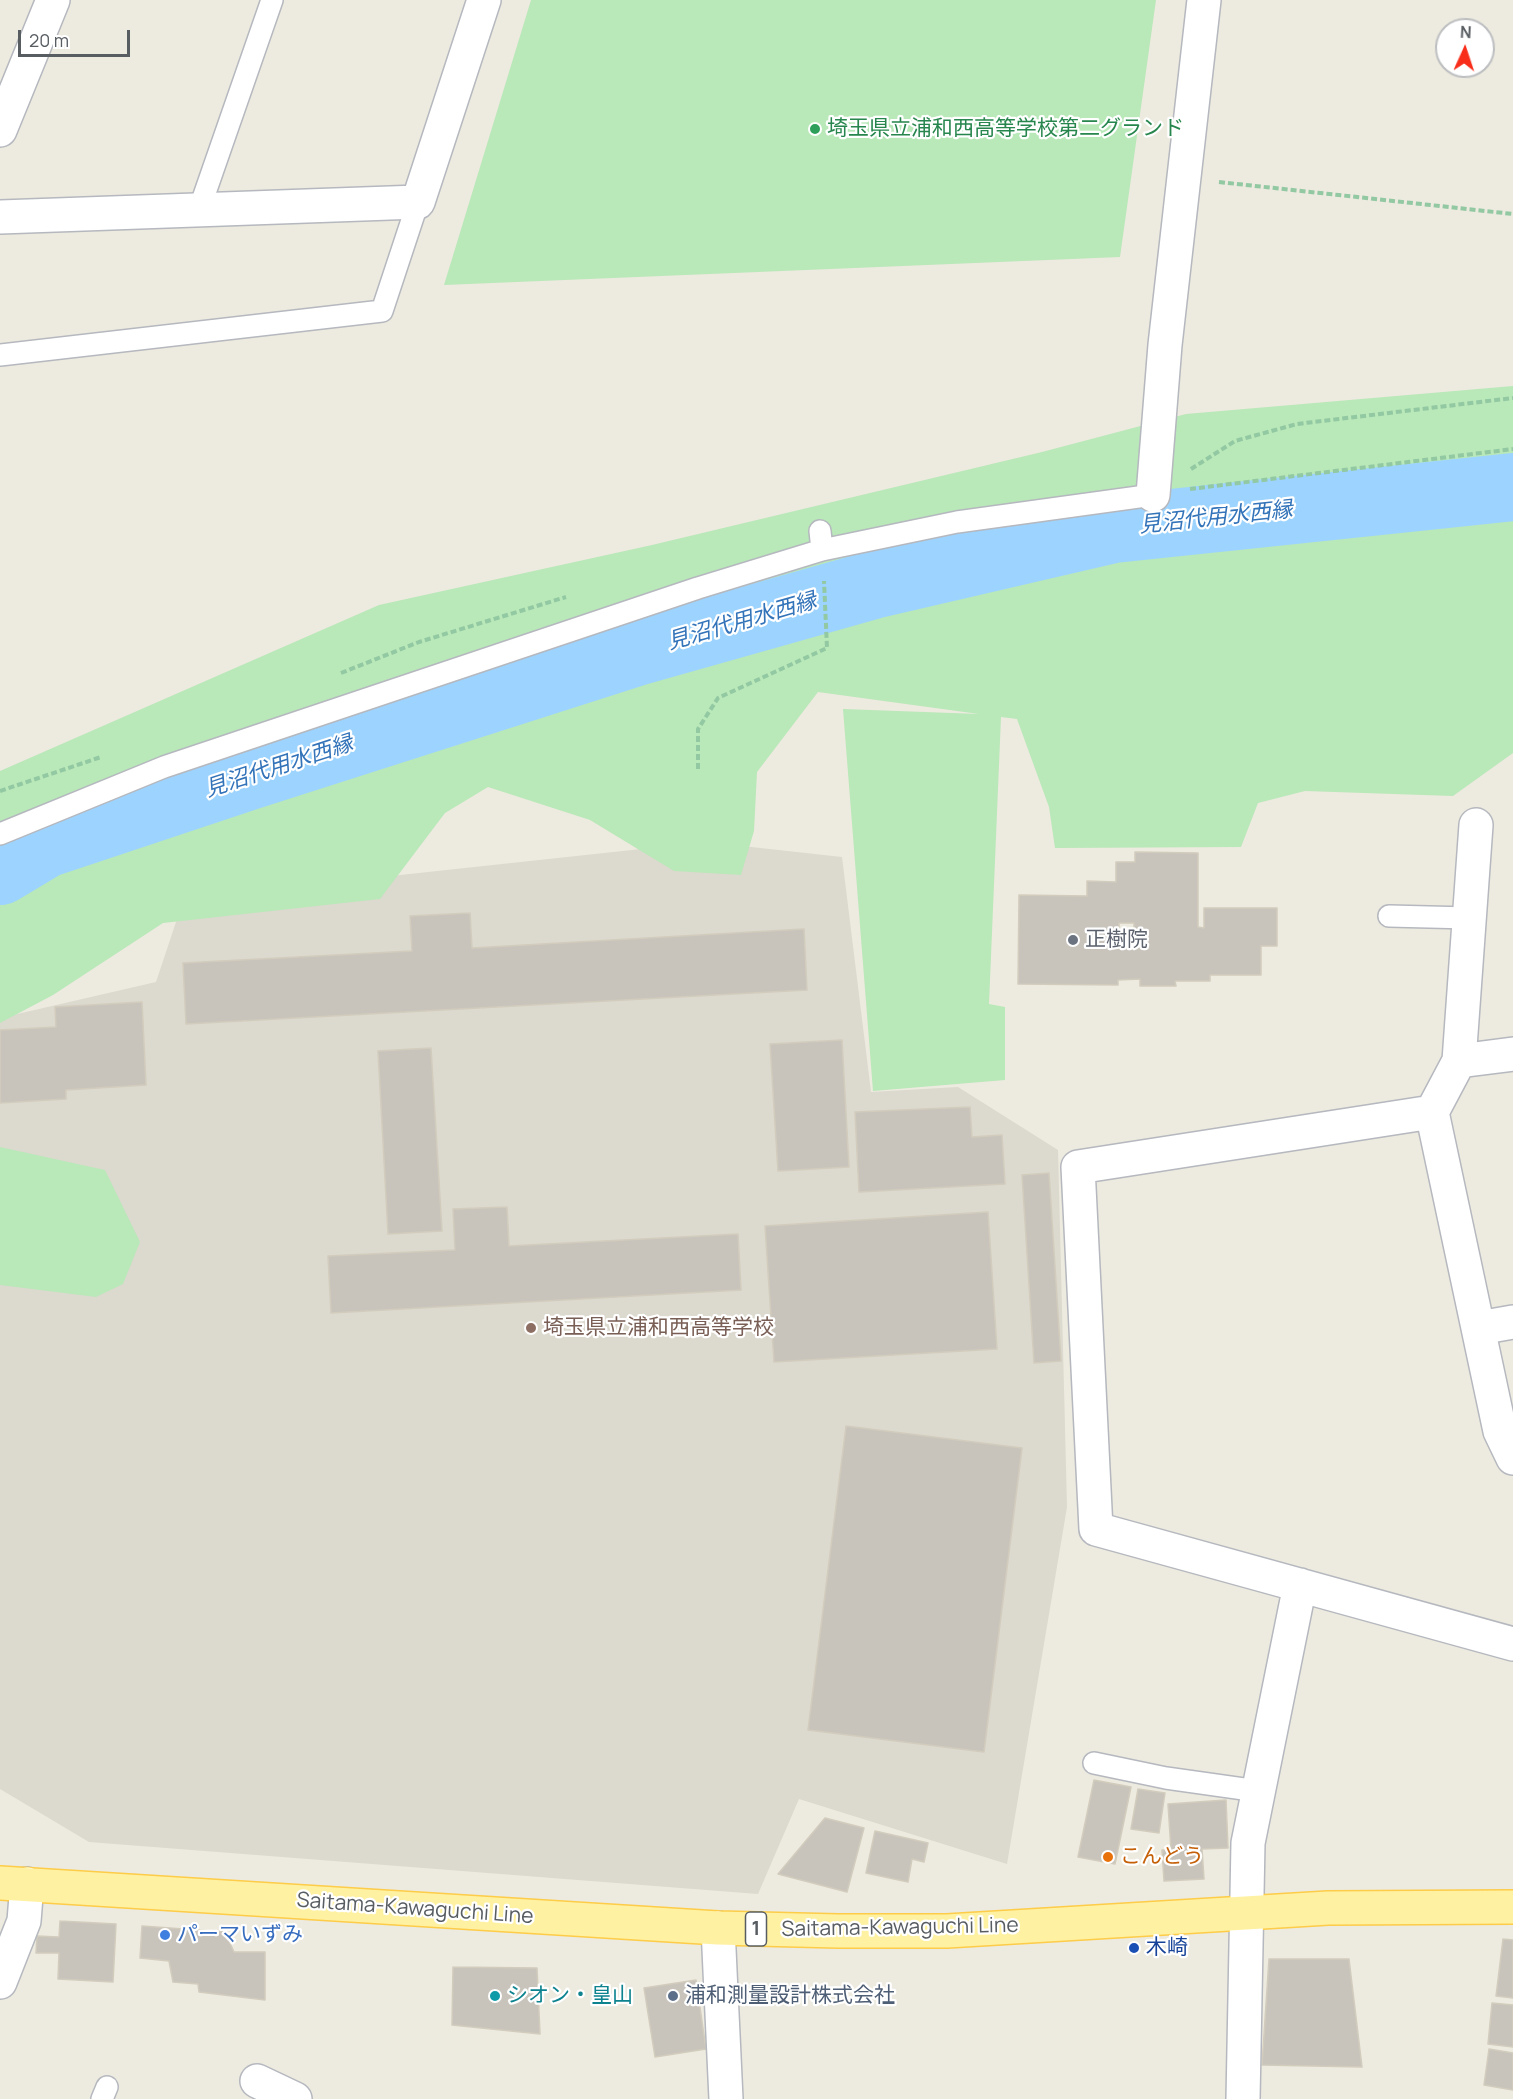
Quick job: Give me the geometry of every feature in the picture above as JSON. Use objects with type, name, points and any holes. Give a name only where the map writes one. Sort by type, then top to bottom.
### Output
[{"type":"main road","name":"Saitama-Kawaguchi Line","points":[[14,1884],[718,1928],[947,1931],[1245,1912],[1395,1907],[1513,1907]]},
{"type":"street","points":[[0,130],[9,83],[53,0]]},
{"type":"street","points":[[0,217],[418,202],[484,0]]},
{"type":"street","points":[[1153,495],[1165,345],[1204,0]]},
{"type":"street","points":[[1476,825],[1459,1061],[1432,1112],[1500,1431],[1513,1458]]},
{"type":"street","points":[[1459,1061],[1513,1054]]},
{"type":"street","points":[[1432,1112],[1078,1167],[1096,1529],[1513,1644]]},
{"type":"street","points":[[1479,1328],[1513,1322]]},
{"type":"street","points":[[1243,2099],[1248,1843],[1300,1586]]},
{"type":"street","points":[[0,1982],[24,1921],[14,1884]]},
{"type":"street","points":[[718,1928],[726,2099]]},
{"type":"street","points":[[257,2081],[295,2099]]},
{"type":"lane","points":[[199,210],[272,0]]},
{"type":"lane","points":[[0,355],[382,311],[418,202]]},
{"type":"lane","points":[[0,834],[164,766],[687,591],[821,540],[1153,495]]},
{"type":"lane","points":[[1389,916],[1469,918]]},
{"type":"lane","points":[[1094,1763],[1166,1779],[1258,1791]]},
{"type":"path","points":[[1185,178],[1513,214]]},
{"type":"path","points":[[1153,495],[1235,441],[1297,424],[1513,398]]},
{"type":"path","points":[[1153,495],[1513,449]]},
{"type":"path","points":[[698,769],[698,729],[718,698],[827,648],[824,573]]},
{"type":"shaded area","name":"埼玉県立浦和西高等学校","points":[[706,842],[842,857],[871,1092],[958,1087],[1058,1150],[1067,1507],[1007,1864],[799,1799],[758,1894],[89,1842],[0,1789],[0,1018],[156,982],[182,904],[391,876]]},
{"type":"green space","name":"埼玉県立浦和西高等学校第二グランド","points":[[531,0],[1156,0],[1120,257],[444,285]]},
{"type":"green space","points":[[1513,386],[1513,753],[1453,796],[1305,791],[1258,803],[1241,847],[1055,848],[1049,807],[1017,719],[1001,717],[989,1004],[1005,1007],[1005,1080],[873,1091],[843,709],[979,714],[818,692],[757,772],[754,831],[741,875],[674,871],[590,820],[488,787],[445,813],[380,899],[163,923],[53,995],[0,1023],[0,771],[379,605],[652,545],[1042,452],[1186,414]]},
{"type":"green space","points":[[0,1147],[105,1170],[140,1242],[123,1284],[96,1297],[0,1285]]},
{"type":"building","points":[[1135,852],[1198,853],[1198,927],[1204,928],[1204,908],[1277,908],[1277,946],[1261,946],[1261,975],[1210,975],[1210,981],[1175,981],[1176,986],[1140,986],[1140,979],[1118,980],[1118,985],[1018,984],[1019,895],[1087,896],[1087,881],[1116,882],[1116,862],[1135,862]],"holes":[[[1119,923],[1134,923],[1134,935],[1119,934]]]},
{"type":"building","points":[[470,913],[472,948],[804,929],[807,990],[186,1024],[183,963],[412,951],[410,916]]},
{"type":"building","points":[[142,1002],[146,1085],[66,1090],[66,1099],[0,1103],[0,1030],[56,1027],[55,1007]]},
{"type":"building","points":[[842,1040],[849,1167],[778,1171],[770,1044]]},
{"type":"building","points":[[431,1048],[442,1231],[388,1234],[378,1051]]},
{"type":"building","points":[[970,1107],[972,1137],[1002,1135],[1005,1184],[859,1192],[855,1112]]},
{"type":"building","points":[[1049,1173],[1061,1361],[1034,1363],[1022,1175]]},
{"type":"building","points":[[507,1207],[509,1246],[738,1234],[741,1290],[331,1313],[328,1256],[455,1250],[453,1209]]},
{"type":"building","points":[[988,1212],[997,1349],[774,1362],[765,1226]]},
{"type":"building","points":[[846,1426],[1022,1448],[984,1752],[808,1730]]},
{"type":"building","points":[[1094,1780],[1131,1787],[1115,1864],[1078,1857]]},
{"type":"building","points":[[1138,1789],[1165,1793],[1159,1833],[1131,1829]]},
{"type":"building","points":[[1226,1800],[1228,1848],[1202,1849],[1204,1879],[1164,1881],[1162,1850],[1171,1850],[1168,1804]]},
{"type":"building","points":[[825,1818],[864,1828],[847,1892],[778,1874]]},
{"type":"building","points":[[875,1831],[928,1843],[924,1862],[912,1859],[908,1882],[866,1873]]},
{"type":"building","points":[[60,1921],[116,1924],[113,1982],[58,1979],[59,1953],[36,1953],[37,1936],[59,1937]]},
{"type":"building","points":[[142,1926],[225,1932],[234,1952],[265,1952],[265,2000],[199,1992],[198,1984],[173,1982],[169,1961],[140,1958]]},
{"type":"building","points":[[1503,1939],[1513,1940],[1513,1998],[1496,1996]]},
{"type":"building","points":[[1269,1959],[1349,1959],[1362,2067],[1262,2065]]},
{"type":"building","name":"シオン・皇山","points":[[453,1967],[537,1968],[540,2034],[452,2025]]},
{"type":"building","points":[[696,1980],[706,2049],[655,2057],[644,1988]]},
{"type":"building","points":[[1492,2003],[1513,2005],[1513,2047],[1488,2044]]},
{"type":"building","points":[[1489,2049],[1513,2053],[1513,2090],[1484,2085]]},
{"type":"waterway","name":"見沼代用水西縁","points":[[0,871],[45,844],[249,776],[636,652],[873,585],[1114,529],[1513,487]]},
{"type":"place","name":"埼玉県立浦和西高等学校第二グランド","points":[[815,129]]},
{"type":"place","name":"正樹院","points":[[1073,940]]},
{"type":"place","name":"埼玉県立浦和西高等学校","points":[[531,1328]]},
{"type":"place","name":"こんどう","points":[[1108,1857]]},
{"type":"place","name":"パーマいずみ","points":[[165,1935]]},
{"type":"place","name":"木崎","points":[[1134,1948]]},
{"type":"place","name":"シオン・皇山","points":[[495,1996]]},
{"type":"place","name":"浦和測量設計株式会社","points":[[673,1996]]}]
